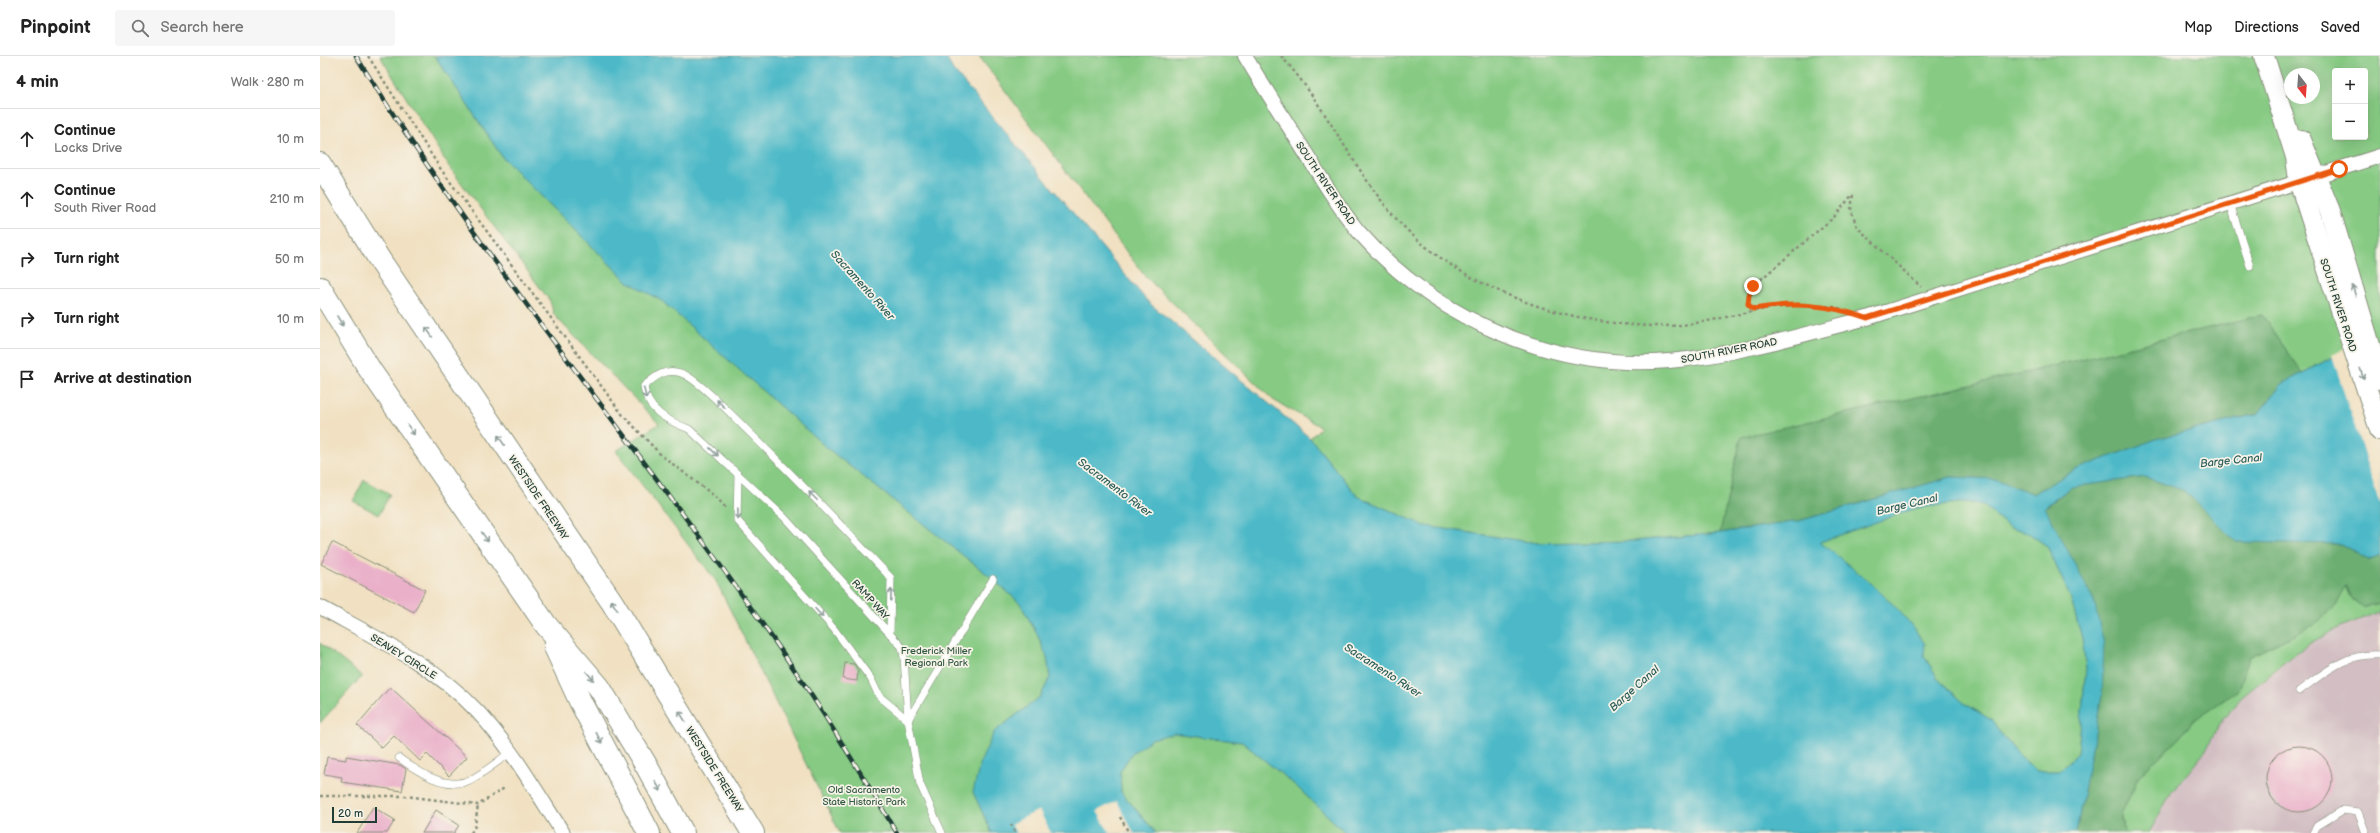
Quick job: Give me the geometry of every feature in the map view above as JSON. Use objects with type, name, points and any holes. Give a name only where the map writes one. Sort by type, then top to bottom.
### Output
[{"type":"highway","name":"WESTSIDE FREEWAY","points":[[320,164],[381,262],[612,602],[753,833]]},
{"type":"highway","points":[[320,288],[370,370],[546,625],[600,687],[646,765],[683,833]]},
{"type":"highway","points":[[546,625],[581,703],[650,833]]},
{"type":"street","name":"SOUTH RIVER ROAD","points":[[1245,56],[1337,204],[1359,232],[1391,264],[1431,296],[1458,313],[1500,334],[1577,355],[1608,360],[1662,361],[1709,355],[1797,336],[1867,318],[2308,178]]},
{"type":"street","points":[[2264,56],[2296,158],[2308,178]]},
{"type":"street","points":[[2275,56],[2306,154],[2308,178]]},
{"type":"street","points":[[2308,178],[2380,156]]},
{"type":"street","name":"SOUTH RIVER ROAD","points":[[2308,178],[2330,211],[2380,379]]},
{"type":"street","name":"SOUTH RIVER ROAD","points":[[2308,178],[2311,217],[2380,430]]},
{"type":"street","name":"SEAVEY CIRCLE","points":[[320,607],[405,654],[448,684],[477,710],[511,752],[563,833]]},
{"type":"lane","points":[[2230,203],[2250,266]]},
{"type":"lane","name":"RAMP WAY","points":[[890,634],[891,578],[831,513],[715,398],[683,373],[671,371],[659,373],[644,386],[644,396],[653,408],[670,422],[689,429],[784,517],[890,634],[902,647],[908,720],[920,784],[942,833]]},
{"type":"lane","points":[[738,475],[737,520],[834,629],[871,679],[879,696],[908,720],[993,579]]},
{"type":"lane","points":[[2299,692],[2339,662],[2363,654],[2380,655]]},
{"type":"lane","points":[[399,758],[420,773],[447,782],[458,782],[469,780],[511,752]]},
{"type":"lane","points":[[2313,833],[2317,826],[2342,810],[2358,812],[2366,833]]},
{"type":"path","points":[[368,56],[440,168],[622,414],[661,455],[717,498],[737,520]]},
{"type":"path","points":[[1281,56],[1310,90],[1384,204],[1398,220],[1444,260],[1509,296],[1539,307],[1578,317],[1622,325],[1688,324],[1753,309],[1787,305],[1838,308],[1867,318]]},
{"type":"path","points":[[1753,309],[1748,304],[1749,295],[1753,286],[1834,217],[1853,194],[1851,210],[1857,226],[1919,284],[1928,298]]},
{"type":"path","points":[[320,796],[405,796],[478,805],[506,788]]},
{"type":"path","points":[[471,833],[475,826],[478,805]]},
{"type":"path","points":[[1120,817],[1129,833]]},
{"type":"path","points":[[1011,824],[1015,833]]},
{"type":"shaded area","points":[[2379,612],[2380,833],[2149,833],[2171,793],[2204,753],[2223,718],[2242,697],[2292,656],[2312,642],[2343,626]]},
{"type":"green space","name":"Frederick Miller Regional Park","points":[[380,56],[435,56],[503,158],[627,281],[662,301],[827,448],[993,579],[1020,603],[1037,634],[1047,657],[1050,678],[1040,697],[994,732],[973,792],[992,833],[840,833],[716,581],[616,451],[659,424],[554,315],[550,301],[450,168]]},
{"type":"green space","points":[[979,56],[2380,56],[2380,347],[2348,349],[2302,373],[2262,315],[2028,372],[1742,437],[1720,533],[1634,541],[1537,543],[1425,526],[1357,496],[1310,438],[1321,427],[1273,400],[1144,275]]},
{"type":"green space","points":[[2262,315],[2302,373],[2282,384],[2258,414],[2156,439],[2075,470],[2033,494],[1995,479],[1951,477],[1799,521],[1720,533],[1741,437],[2028,372]]},
{"type":"green space","points":[[2145,477],[2185,491],[2236,542],[2341,544],[2368,560],[2380,555],[2380,603],[2364,607],[2353,601],[2346,585],[2336,606],[2312,626],[2249,657],[2239,690],[2195,719],[2178,739],[2139,776],[2121,815],[2125,833],[2076,833],[2102,695],[2045,508],[2071,487]]},
{"type":"green space","points":[[364,480],[390,494],[379,515],[353,501]]},
{"type":"green space","points":[[1966,502],[1983,505],[2009,527],[2027,532],[2047,546],[2070,596],[2082,638],[2086,668],[2078,753],[2059,771],[2036,771],[2015,751],[1991,720],[1964,703],[1939,680],[1924,656],[1819,542],[1916,508]]},
{"type":"green space","points":[[2346,584],[2353,601],[2365,607],[2380,603],[2380,616],[2379,612],[2343,626],[2312,642],[2292,656],[2242,697],[2223,718],[2204,753],[2171,793],[2149,833],[2125,833],[2121,815],[2139,776],[2178,739],[2195,719],[2239,690],[2249,657],[2312,625],[2336,606]]},
{"type":"green space","points":[[320,643],[362,676],[320,723]]},
{"type":"green space","points":[[1174,733],[1242,742],[1295,785],[1346,833],[1156,833],[1121,792],[1120,771],[1132,753],[1152,738]]},
{"type":"water","points":[[435,56],[945,56],[953,70],[1148,302],[1310,438],[1357,496],[1425,526],[1537,543],[1634,541],[1720,533],[1799,521],[1951,477],[1995,479],[2033,494],[2075,470],[2156,439],[2258,414],[2282,384],[2348,349],[2380,347],[2380,555],[2368,560],[2341,544],[2236,542],[2185,491],[2145,477],[2071,487],[2045,507],[2094,601],[2104,644],[2102,695],[2076,833],[1346,833],[1295,785],[1242,742],[1174,733],[1152,739],[1132,753],[1120,771],[1121,792],[1156,833],[992,833],[973,792],[981,761],[994,732],[1040,697],[1050,678],[1047,657],[1037,634],[1020,603],[993,579],[827,448],[662,301],[627,281],[503,158]],"holes":[[[1966,502],[1983,505],[2009,527],[2027,532],[2047,546],[2070,596],[2082,638],[2086,668],[2078,753],[2059,771],[2036,771],[2015,751],[1991,720],[1964,703],[1939,680],[1924,656],[1925,644],[1902,614],[1877,589],[1820,542],[1916,508]]]},
{"type":"pier","points":[[2380,345],[2380,505],[2332,355],[2348,347]]},
{"type":"pier","points":[[1117,801],[1134,833],[1110,833],[1097,811]]},
{"type":"pier","points":[[1039,810],[1051,833],[1016,833],[1011,824]]},
{"type":"building","points":[[332,542],[425,590],[414,612],[321,564]]},
{"type":"building","points":[[845,663],[854,664],[858,670],[857,681],[843,679]]},
{"type":"building","points":[[390,687],[467,757],[449,776],[427,754],[420,761],[394,736],[382,748],[357,725]]},
{"type":"building","points":[[2292,746],[2306,746],[2318,751],[2327,760],[2332,772],[2330,792],[2323,803],[2306,812],[2292,812],[2280,807],[2271,798],[2266,786],[2266,772],[2271,760],[2280,751]]},
{"type":"building","points":[[346,756],[400,765],[406,769],[402,791],[341,782],[342,777],[324,774],[327,757],[346,760]]},
{"type":"building","points":[[373,807],[395,820],[387,833],[357,833]]},
{"type":"building","points":[[436,810],[459,825],[454,833],[422,833]]},
{"type":"railway","points":[[356,56],[461,214],[517,292],[687,520],[798,675],[897,833]]},
{"type":"route","points":[[1753,286],[1749,295],[1748,304],[1753,309],[1787,305],[1838,308],[1867,318],[2339,169]]},
{"type":"water label","name":"Sacramento River","points":[[863,285]]},
{"type":"water label","name":"Barge Canal","points":[[2231,460]]},
{"type":"water label","name":"Sacramento River","points":[[1115,487]]},
{"type":"water label","name":"Barge Canal","points":[[1907,504]]},
{"type":"water label","name":"Sacramento River","points":[[1383,670]]},
{"type":"water label","name":"Barge Canal","points":[[1634,688]]},
{"type":"park label","name":"Old Sacramento State Historic Park","points":[[864,794]]}]
